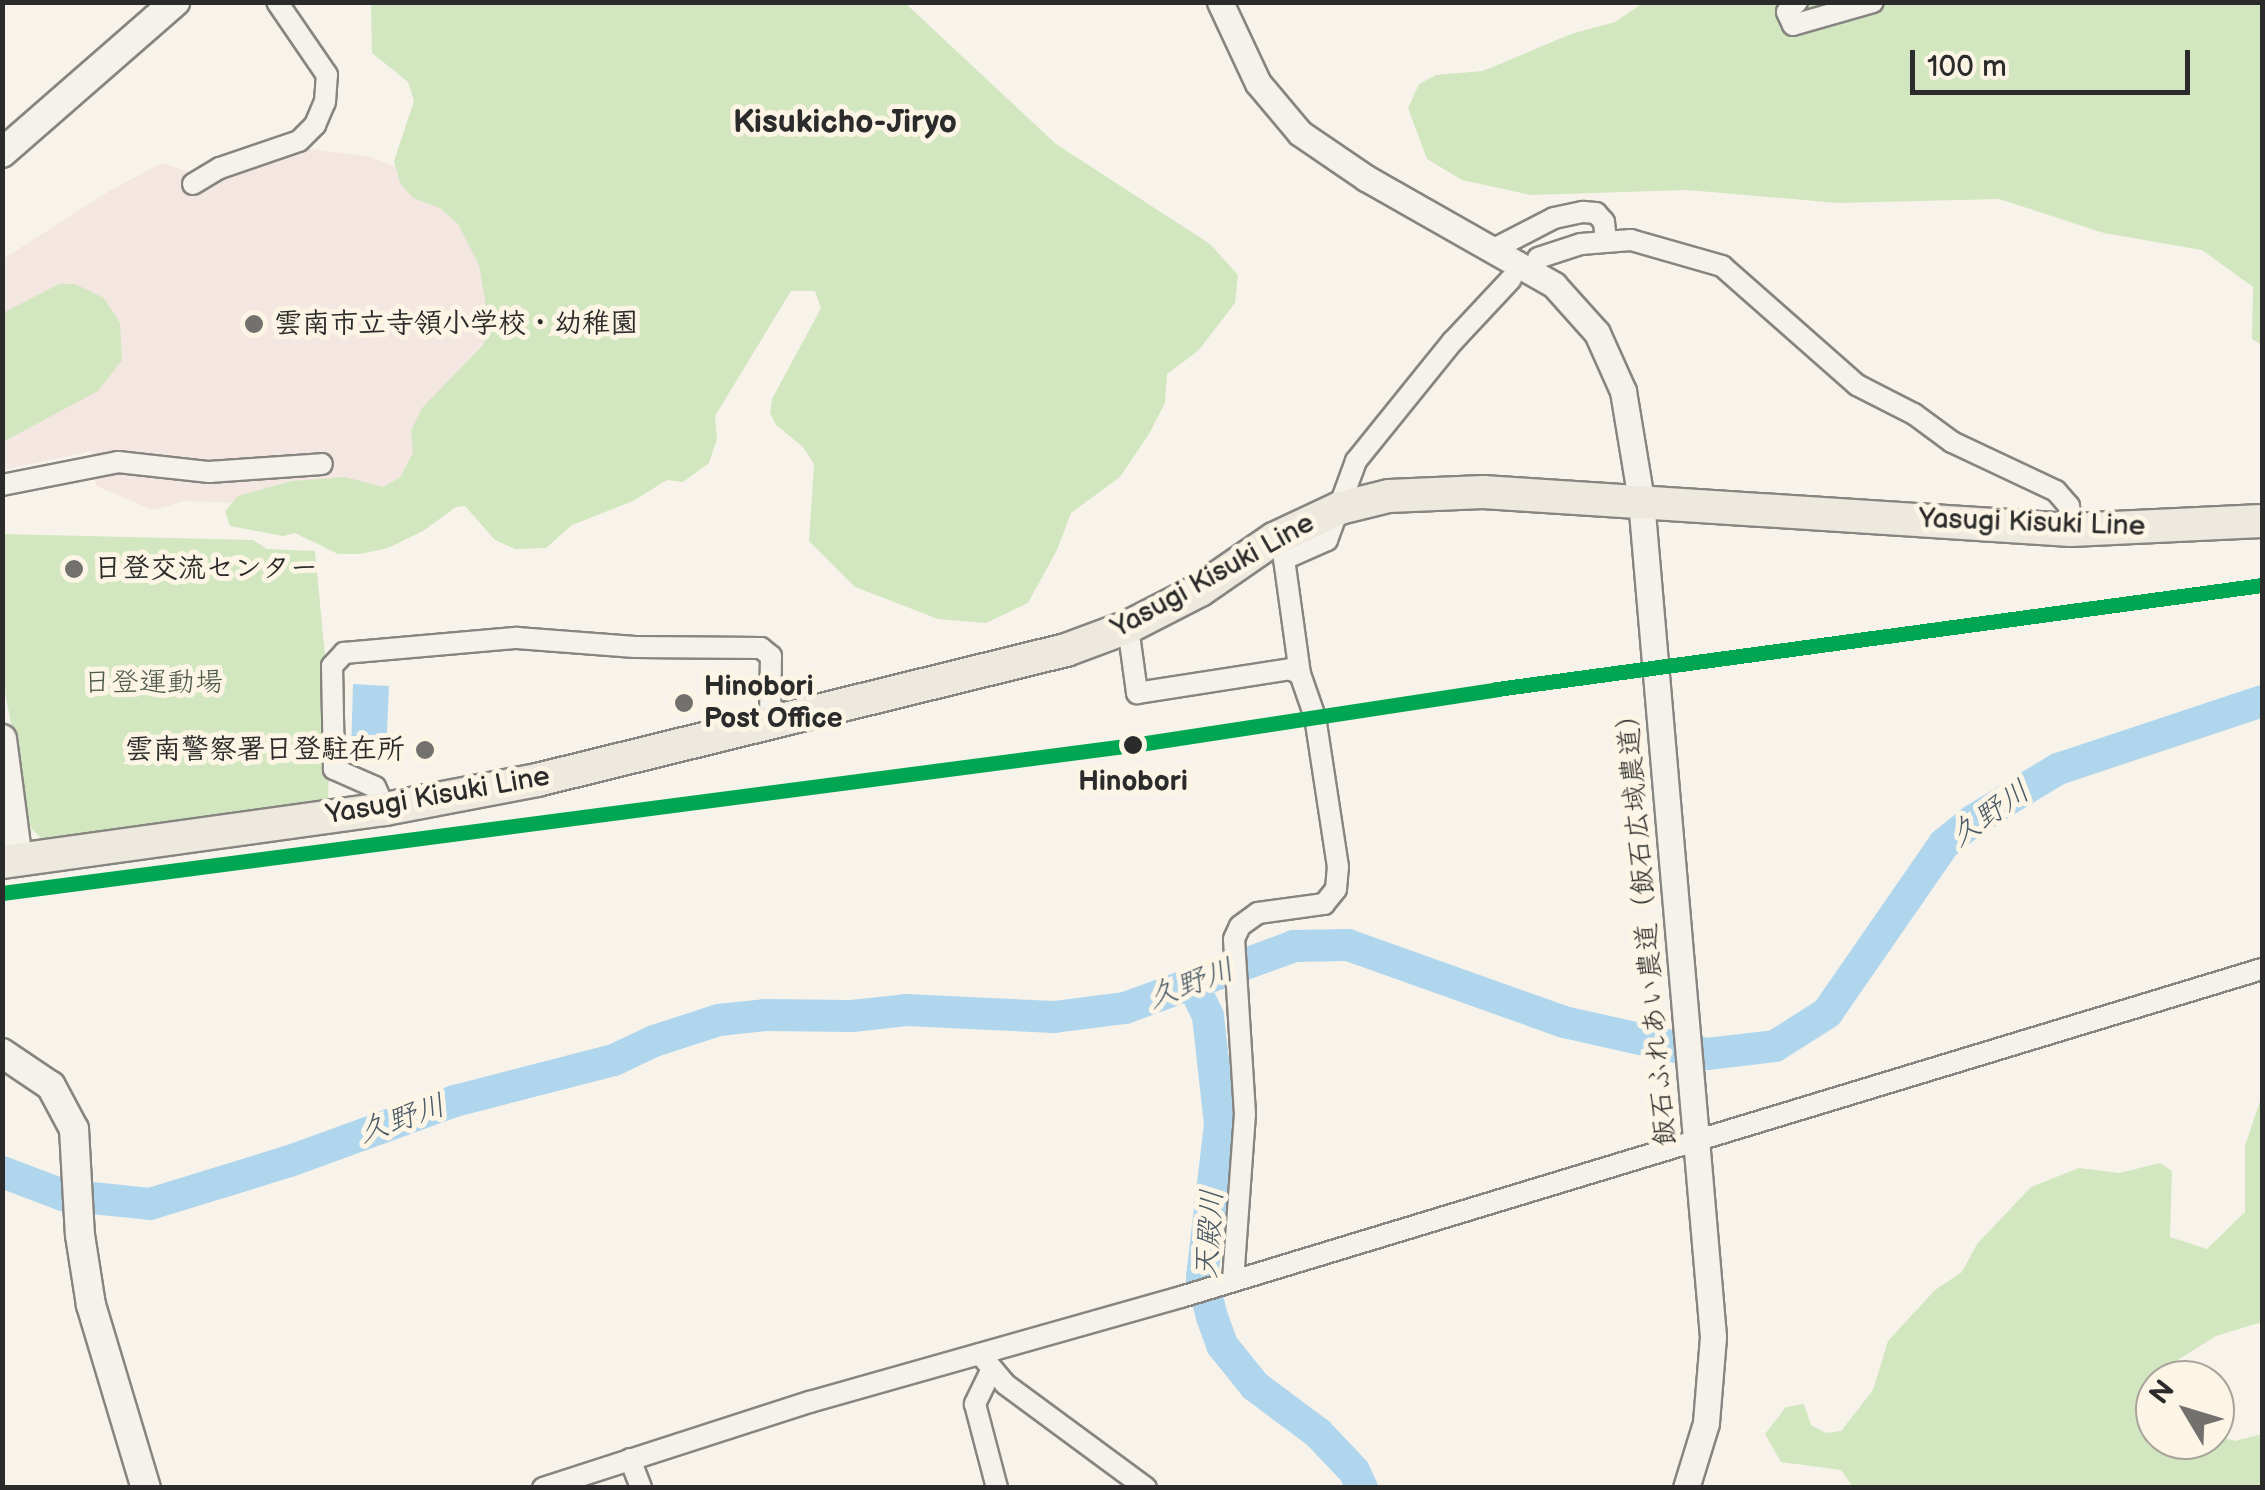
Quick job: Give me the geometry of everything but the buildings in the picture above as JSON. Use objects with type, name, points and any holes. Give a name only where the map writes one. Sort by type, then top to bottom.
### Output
[{"type":"main road","points":[[2,153],[175,2]]},
{"type":"main road","name":"Yasugi Kisuki Line","points":[[10,861],[385,810],[537,780],[1066,650],[1128,627],[1200,590],[1274,539],[1340,508],[1389,496],[1482,492],[2071,530],[2262,520]]},
{"type":"main road","points":[[2,739],[10,861]]},
{"type":"main road","points":[[2,1052],[52,1086],[74,1128],[80,1235],[91,1306],[146,1488]]},
{"type":"street","points":[[193,184],[220,168],[299,141],[315,125],[325,102],[327,75],[277,2]]},
{"type":"street","name":"飯石ふれあい農道（飯石広域農道）","points":[[1220,2],[1258,83],[1300,133],[1366,178],[1496,248],[1554,285],[1597,333],[1624,392],[1642,500],[1713,1336],[1706,1423],[1686,1488]]},
{"type":"street","points":[[1796,2],[1787,12],[1792,25],[1873,2]]},
{"type":"street","points":[[1496,248],[1554,218],[1583,212],[1596,213],[1604,222],[1606,240]]},
{"type":"street","points":[[1538,258],[1606,240],[1631,240],[1722,266],[1857,385],[1914,414],[1952,442],[2056,491],[2069,506],[2071,530]]},
{"type":"street","points":[[1225,1283],[1244,1144],[1234,939],[1240,926],[1258,914],[1324,904],[1336,889],[1338,867],[1315,716],[1300,674],[1284,559],[1327,540],[1356,461],[1443,354],[1512,278]]},
{"type":"street","points":[[2,485],[130,462],[209,472],[322,464]]},
{"type":"street","points":[[1128,627],[1136,693],[1290,670],[1300,674]]},
{"type":"street","points":[[385,810],[375,787],[334,770],[332,666],[344,653],[517,638],[635,647],[761,648],[771,656],[770,722]]},
{"type":"street","points":[[543,1488],[630,1460],[986,1362],[1225,1283],[2262,968]]},
{"type":"street","points":[[986,1362],[975,1404],[997,1488]]},
{"type":"street","points":[[986,1362],[1146,1488]]},
{"type":"street","points":[[630,1460],[641,1488]]},
{"type":"shaded area","name":"雲南市立寺領小学校・幼稚園","points":[[310,149],[367,156],[479,197],[512,282],[429,494],[312,506],[185,501],[153,510],[96,486],[91,451],[3,470],[3,259],[109,191],[162,163],[208,178],[257,157]]},
{"type":"green space","points":[[371,3],[905,3],[1056,144],[1210,244],[1238,275],[1235,303],[1198,351],[1167,374],[1165,403],[1120,477],[1071,513],[1057,550],[1028,603],[986,623],[938,619],[855,587],[809,541],[814,464],[803,447],[776,425],[770,413],[772,399],[821,308],[815,291],[791,291],[715,416],[717,439],[709,463],[683,482],[667,480],[633,501],[572,525],[546,548],[515,549],[495,540],[465,506],[456,507],[423,531],[388,548],[360,554],[338,554],[295,533],[283,536],[230,526],[225,511],[238,496],[292,481],[345,477],[384,487],[400,477],[413,453],[411,431],[422,408],[484,344],[488,319],[479,265],[458,224],[440,208],[413,198],[400,183],[394,161],[414,101],[408,82],[372,53]]},
{"type":"green space","points":[[1643,3],[2262,3],[2262,345],[2252,339],[2253,287],[2202,250],[2104,233],[1999,199],[1838,203],[1687,190],[1530,195],[1462,180],[1427,159],[1408,108],[1419,84],[1436,75],[1483,71],[1571,34],[1615,22]]},
{"type":"green space","points":[[59,284],[75,284],[104,298],[120,323],[122,360],[98,391],[3,442],[3,313]]},
{"type":"green space","name":"日登運動場","points":[[2,534],[253,540],[267,549],[315,551],[331,719],[328,798],[324,802],[48,845],[31,828],[3,682]]},
{"type":"green space","points":[[2262,1095],[2262,1322],[2216,1336],[2178,1360],[2135,1360],[2135,1460],[2235,1460],[2235,1441],[2262,1434],[2262,1487],[1853,1487],[1841,1470],[1781,1462],[1765,1434],[1786,1407],[1804,1404],[1811,1425],[1826,1433],[1841,1431],[1873,1390],[1888,1341],[1935,1290],[1962,1272],[1977,1244],[2031,1187],[2079,1168],[2119,1173],[2160,1163],[2172,1171],[2170,1237],[2207,1249],[2245,1212],[2245,1146]]},
{"type":"water","points":[[353,684],[389,686],[386,754],[351,753]]},
{"type":"waterway","name":"久野川","points":[[2,1172],[63,1195],[150,1204],[290,1161],[455,1101],[614,1060],[654,1041],[719,1020],[765,1015],[852,1016],[906,1010],[1054,1017],[1125,1008],[1294,946],[1348,945],[1564,1022],[1707,1054],[1775,1046],[1827,1013],[1944,844],[1974,820],[2058,769],[2262,701]]},
{"type":"waterway","name":"天殿川","points":[[1193,985],[1208,1016],[1220,1124],[1202,1278],[1212,1317],[1222,1345],[1255,1386],[1318,1433],[1354,1471],[1362,1488]]},
{"type":"transit line","points":[[2,893],[1133,745],[1497,689],[2262,585]]},
{"type":"place","name":"雲南市立寺領小学校・幼稚園","points":[[254,324]]},
{"type":"place","name":"日登交流センター","points":[[74,569]]},
{"type":"place","name":"Hinobori Post Office","points":[[684,703]]},
{"type":"place","name":"Hinobori","points":[[1133,745]]},
{"type":"place","name":"雲南警察署日登駐在所","points":[[425,750]]},
{"type":"district","name":"Kisukicho-Jiryo","points":[[845,123]]}]
